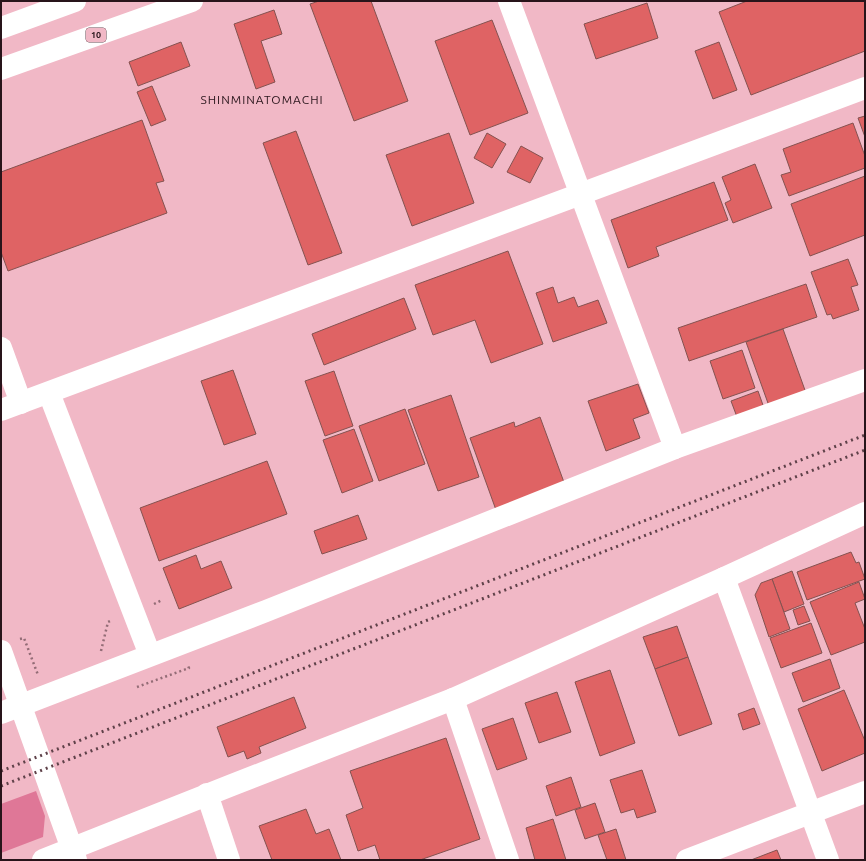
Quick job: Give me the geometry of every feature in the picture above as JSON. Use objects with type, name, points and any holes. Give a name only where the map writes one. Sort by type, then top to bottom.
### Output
[{"type":"main road","points":[[1,28],[75,1]]},
{"type":"main road","name":"10","points":[[1,69],[192,1]]},
{"type":"main road","points":[[509,1],[582,194],[675,448]]},
{"type":"main road","points":[[1,410],[865,88]]},
{"type":"main road","points":[[1,348],[21,403]]},
{"type":"main road","points":[[1,713],[266,611],[675,448],[865,380]]},
{"type":"main road","points":[[49,393],[150,655]]},
{"type":"main road","points":[[43,860],[74,854],[207,794],[453,699],[724,578],[865,513]]},
{"type":"main road","points":[[724,578],[828,860]]},
{"type":"main road","points":[[1,651],[74,854]]},
{"type":"main road","points":[[453,699],[508,860]]},
{"type":"main road","points":[[687,860],[865,792]]},
{"type":"main road","points":[[207,794],[229,860]]},
{"type":"path","points":[[100,655],[108,622],[162,600]]},
{"type":"path","points":[[24,638],[40,679]]},
{"type":"shaded area","points":[[36,791],[45,816],[43,837],[1,853],[1,804]]},
{"type":"building","points":[[319,1],[371,1],[408,101],[354,121],[310,4]]},
{"type":"building","points":[[747,1],[865,1],[865,51],[751,95],[719,12]]},
{"type":"building","points":[[647,3],[658,38],[596,59],[584,24]]},
{"type":"building","points":[[274,10],[282,34],[261,41],[275,82],[256,89],[234,24]]},
{"type":"building","points":[[492,20],[528,113],[470,135],[435,41]]},
{"type":"building","points":[[181,42],[190,66],[138,86],[129,62]]},
{"type":"building","points":[[719,42],[737,90],[713,99],[695,51]]},
{"type":"building","points":[[152,86],[166,120],[151,126],[137,92]]},
{"type":"building","points":[[865,116],[865,137],[858,118]]},
{"type":"building","points":[[142,120],[164,181],[156,183],[167,213],[8,271],[1,252],[1,172]]},
{"type":"building","points":[[853,123],[865,156],[865,168],[789,196],[781,175],[791,172],[783,149]]},
{"type":"building","points":[[296,131],[342,253],[308,265],[263,143]]},
{"type":"building","points":[[449,133],[474,203],[412,226],[386,155]]},
{"type":"building","points":[[487,133],[506,144],[492,168],[474,158]]},
{"type":"building","points":[[521,146],[543,158],[530,183],[507,172]]},
{"type":"building","points":[[755,164],[772,208],[733,223],[725,203],[731,200],[722,177]]},
{"type":"building","points":[[865,176],[865,235],[810,256],[791,204]]},
{"type":"building","points":[[714,182],[728,220],[656,247],[659,256],[628,268],[611,220]]},
{"type":"building","points":[[508,251],[543,344],[491,363],[475,320],[433,335],[415,285]]},
{"type":"building","points":[[848,259],[858,285],[851,287],[859,310],[833,319],[831,314],[827,315],[811,272]]},
{"type":"building","points":[[806,284],[817,317],[689,361],[678,328]]},
{"type":"building","points":[[553,287],[558,303],[574,297],[578,307],[598,300],[607,323],[553,342],[536,293]]},
{"type":"building","points":[[404,298],[416,329],[324,365],[312,334]]},
{"type":"building","points":[[783,329],[806,393],[769,406],[746,342]]},
{"type":"building","points":[[742,350],[755,388],[723,399],[710,361]]},
{"type":"building","points":[[233,370],[256,434],[224,445],[201,381]]},
{"type":"building","points":[[334,371],[353,426],[325,436],[305,381]]},
{"type":"building","points":[[638,384],[649,413],[633,419],[640,438],[606,451],[588,401]]},
{"type":"building","points":[[758,391],[764,408],[737,417],[731,401]]},
{"type":"building","points":[[451,395],[479,477],[438,491],[408,410]]},
{"type":"building","points":[[405,409],[425,464],[379,481],[359,426]]},
{"type":"building","points":[[540,417],[565,485],[496,510],[470,438],[514,422],[515,427]]},
{"type":"building","points":[[354,429],[373,481],[342,493],[323,440]]},
{"type":"building","points":[[267,461],[287,514],[159,561],[140,508]]},
{"type":"building","points":[[358,515],[367,539],[322,554],[314,531]]},
{"type":"building","points":[[851,552],[856,563],[859,562],[865,579],[807,600],[797,572]]},
{"type":"building","points":[[196,555],[201,569],[221,561],[232,588],[179,609],[163,568]]},
{"type":"building","points":[[792,571],[804,604],[784,612],[772,579]]},
{"type":"building","points":[[772,579],[790,629],[769,637],[755,595],[761,583]]},
{"type":"building","points":[[859,582],[865,599],[855,603],[865,629],[865,642],[831,655],[810,602]]},
{"type":"building","points":[[804,606],[810,621],[798,625],[793,610]]},
{"type":"building","points":[[811,623],[822,653],[781,668],[770,638]]},
{"type":"building","points":[[677,626],[688,657],[655,669],[643,637]]},
{"type":"building","points":[[688,657],[712,724],[679,736],[655,669]]},
{"type":"building","points":[[830,659],[840,688],[803,702],[792,673]]},
{"type":"building","points":[[610,670],[635,743],[600,756],[575,682]]},
{"type":"building","points":[[844,690],[865,741],[865,753],[822,771],[798,709]]},
{"type":"building","points":[[557,692],[571,732],[539,743],[525,703]]},
{"type":"building","points":[[294,697],[306,728],[259,747],[261,753],[247,759],[244,751],[228,757],[217,727]]},
{"type":"building","points":[[754,708],[760,724],[743,730],[738,714]]},
{"type":"building","points":[[513,718],[527,759],[497,770],[482,729]]},
{"type":"building","points":[[446,738],[480,839],[420,860],[380,860],[375,845],[358,851],[346,815],[363,808],[350,771]]},
{"type":"building","points":[[642,770],[656,812],[637,818],[634,809],[621,813],[610,780]]},
{"type":"building","points":[[571,777],[581,807],[556,816],[546,786]]},
{"type":"building","points":[[595,803],[605,832],[585,839],[575,810]]},
{"type":"building","points":[[306,809],[316,834],[329,829],[341,860],[272,860],[259,826]]},
{"type":"building","points":[[553,819],[566,860],[535,860],[526,828]]},
{"type":"building","points":[[616,829],[626,860],[607,860],[598,835]]},
{"type":"building","points":[[777,850],[781,860],[751,860]]},
{"type":"railway","points":[[1,771],[865,435]]},
{"type":"railway","points":[[1,786],[865,450]]},
{"type":"district","name":"SHINMINATOMACHI","points":[[262,100]]}]
